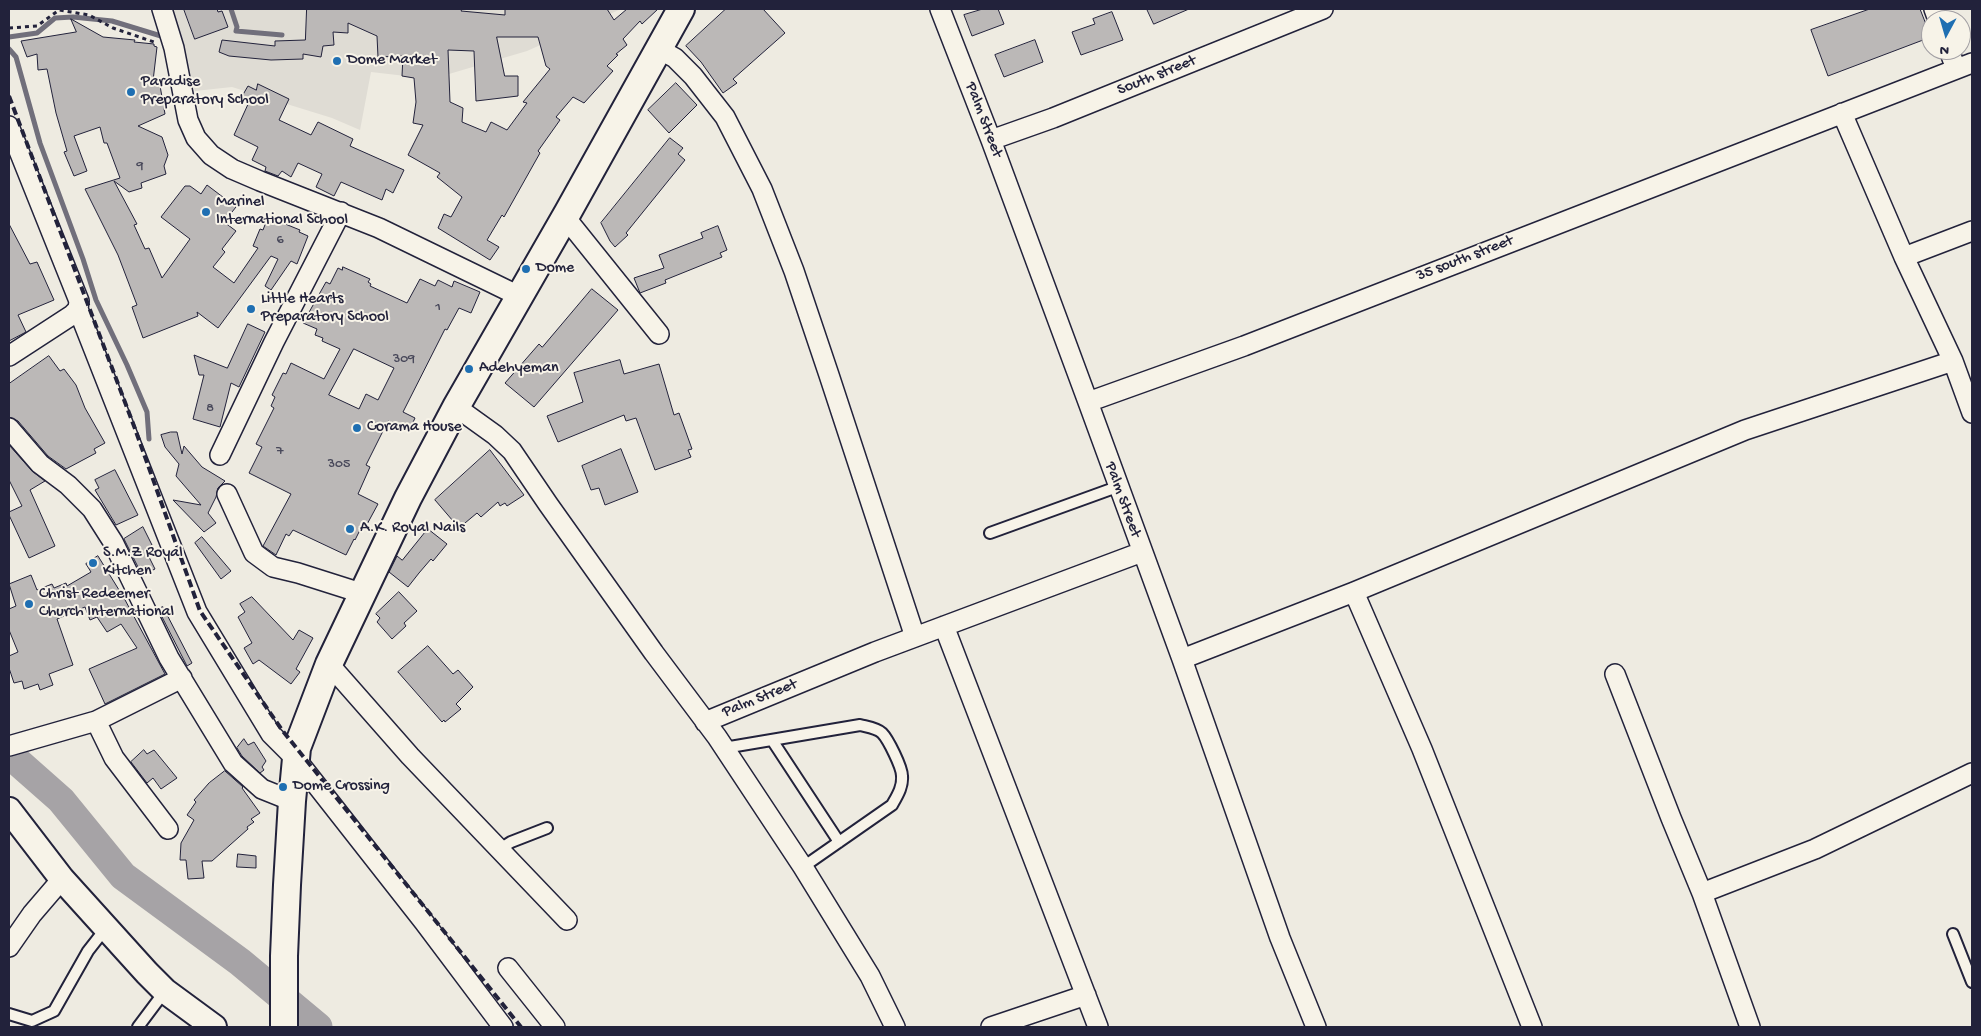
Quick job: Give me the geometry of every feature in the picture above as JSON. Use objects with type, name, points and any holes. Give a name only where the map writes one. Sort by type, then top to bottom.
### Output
[{"type":"main road","points":[[284,1027],[284,956],[296,759],[298,748],[329,664],[361,593],[456,407],[681,9]]},
{"type":"street","points":[[162,9],[174,48],[188,120],[196,138],[211,155],[232,169],[379,228],[519,296]]},
{"type":"street","name":"Palm Street","points":[[706,722],[874,652],[1142,552],[991,140],[940,9]]},
{"type":"street","name":"South street","points":[[991,140],[1052,118],[1323,9]]},
{"type":"street","points":[[659,49],[675,58],[693,76],[725,117],[762,189],[794,271],[915,637]]},
{"type":"street","name":"35 south street","points":[[1088,402],[1244,346],[1964,66]]},
{"type":"street","points":[[1842,113],[1904,257],[1953,361],[1968,388],[1972,412]]},
{"type":"street","points":[[9,126],[38,202],[78,296],[78,309],[197,612],[271,734],[296,759],[418,914],[503,1027]]},
{"type":"street","points":[[220,455],[274,342],[341,212]]},
{"type":"street","points":[[565,217],[659,334]]},
{"type":"street","points":[[1904,257],[1972,231]]},
{"type":"street","points":[[9,356],[72,315],[78,309]]},
{"type":"street","points":[[1182,658],[1354,592],[1744,430],[1953,361]]},
{"type":"street","points":[[456,407],[495,435],[512,451],[548,504],[706,722],[803,867],[870,976],[895,1027]]},
{"type":"street","points":[[9,428],[40,464],[68,485],[92,509],[113,542],[169,658],[233,763],[262,789],[292,801]]},
{"type":"street","points":[[227,494],[254,553],[274,567],[361,593]]},
{"type":"street","points":[[1142,552],[1182,658],[1280,938],[1316,1027]]},
{"type":"street","points":[[1354,592],[1422,750],[1532,1027]]},
{"type":"street","points":[[944,626],[1098,1027]]},
{"type":"street","points":[[329,664],[410,756],[567,920]]},
{"type":"street","points":[[1616,674],[1702,893],[1750,1027]]},
{"type":"street","points":[[10,746],[96,721],[182,678]]},
{"type":"street","points":[[96,721],[114,758],[168,829]]},
{"type":"street","points":[[1702,893],[1815,849],[1972,773]]},
{"type":"street","points":[[9,810],[62,878],[106,927],[165,991],[205,1025]]},
{"type":"street","points":[[9,947],[32,914],[62,878]]},
{"type":"street","points":[[508,968],[555,1027]]},
{"type":"street","points":[[991,1027],[1086,995]]},
{"type":"lane","points":[[990,533],[1117,486]]},
{"type":"lane","points":[[724,748],[860,725],[872,727],[882,733],[890,746],[902,775],[900,792],[892,805],[803,867]]},
{"type":"lane","points":[[772,740],[839,842]]},
{"type":"lane","points":[[500,849],[511,842],[547,828]]},
{"type":"lane","points":[[9,1014],[32,1020],[54,1011],[88,951],[106,927]]},
{"type":"lane","points":[[1953,934],[1972,982]]},
{"type":"lane","points":[[138,1027],[165,991]]},
{"type":"path","points":[[9,28],[37,26],[59,10],[89,15],[113,28],[174,48]]},
{"type":"shaded area","name":"Dome Market","points":[[165,9],[621,9],[527,51],[432,79],[371,72],[360,130],[332,118],[232,87],[195,91]]},
{"type":"building","points":[[184,9],[217,9],[218,12],[222,11],[228,27],[195,39]]},
{"type":"building","points":[[307,9],[462,9],[461,11],[505,15],[505,9],[607,9],[614,20],[627,9],[658,9],[642,24],[640,21],[623,39],[627,45],[616,54],[618,55],[607,66],[613,71],[584,103],[573,97],[556,117],[560,120],[538,151],[540,153],[504,217],[502,215],[487,240],[499,247],[490,260],[438,228],[444,214],[451,217],[462,197],[437,177],[440,173],[408,155],[423,125],[413,123],[416,102],[414,78],[402,76],[403,56],[378,57],[377,36],[348,23],[348,33],[333,32],[334,45],[323,46],[321,57],[303,54],[303,59],[271,60],[229,56],[219,52],[222,40],[275,46],[275,41],[305,40]],"holes":[[[497,37],[538,37],[546,66],[550,69],[523,102],[527,103],[507,130],[491,122],[486,132],[462,122],[463,108],[450,102],[448,50],[474,51],[476,101],[518,96],[518,76],[505,76]]]},
{"type":"building","points":[[726,9],[763,9],[785,33],[733,79],[737,83],[723,93],[701,62],[686,46]]},
{"type":"building","points":[[983,9],[998,9],[1004,24],[972,36],[964,15]]},
{"type":"building","points":[[1147,9],[1189,9],[1154,24]]},
{"type":"building","points":[[1870,9],[1920,9],[1921,12],[1921,41],[1828,76],[1811,30]]},
{"type":"building","points":[[1112,12],[1123,40],[1081,55],[1072,32],[1095,24],[1093,19]]},
{"type":"building","points":[[71,19],[103,37],[135,40],[134,42],[154,44],[157,47],[153,81],[159,80],[165,114],[138,126],[162,137],[168,155],[164,166],[166,174],[141,183],[142,188],[129,192],[114,181],[137,224],[134,225],[145,249],[149,248],[162,278],[190,239],[161,217],[185,186],[190,186],[201,194],[207,185],[236,207],[224,222],[236,231],[222,249],[225,252],[213,267],[234,283],[258,248],[253,246],[260,229],[263,230],[268,217],[300,230],[299,232],[308,236],[297,264],[291,261],[271,290],[265,286],[278,259],[271,256],[218,328],[197,312],[198,316],[143,338],[132,307],[137,305],[118,255],[85,189],[120,178],[107,143],[104,143],[100,127],[74,136],[87,171],[74,176],[64,152],[67,151],[56,113],[47,69],[38,70],[37,54],[27,57],[21,41],[76,32]]},
{"type":"building","points":[[1035,40],[1043,62],[1004,77],[995,55]]},
{"type":"building","points":[[676,83],[697,105],[669,133],[648,110]]},
{"type":"building","points":[[258,84],[289,99],[279,120],[311,135],[318,122],[353,139],[350,146],[404,170],[393,193],[386,189],[382,200],[341,182],[334,196],[316,187],[322,174],[298,163],[291,177],[282,171],[278,176],[265,171],[266,167],[252,160],[258,147],[234,135],[249,102],[241,98],[248,86],[256,90]]},
{"type":"building","points":[[670,138],[683,148],[678,154],[685,160],[626,233],[628,235],[615,247],[601,223]]},
{"type":"building","points":[[9,224],[30,264],[37,262],[54,300],[18,315],[26,332],[9,341]]},
{"type":"building","points":[[718,226],[727,250],[720,253],[722,257],[665,280],[666,283],[640,293],[634,278],[664,268],[659,255],[703,238],[701,233]]},
{"type":"building","points":[[343,267],[370,279],[368,282],[371,284],[370,286],[407,303],[420,279],[435,286],[438,280],[452,287],[454,281],[480,292],[471,313],[459,308],[447,330],[445,329],[403,412],[415,418],[409,431],[388,421],[366,465],[370,467],[358,494],[378,504],[365,528],[362,526],[346,555],[293,530],[289,536],[286,534],[276,555],[263,546],[291,494],[249,473],[262,447],[256,444],[274,408],[271,406],[275,397],[272,395],[283,373],[286,374],[291,363],[324,379],[340,349],[322,341],[323,338],[315,335],[317,329],[303,323],[326,282],[330,284],[338,268],[342,270]],"holes":[[[354,349],[394,368],[378,400],[366,394],[359,409],[329,395]]]},
{"type":"building","points":[[592,289],[618,310],[534,407],[505,383],[539,344],[542,347]]},
{"type":"building","points":[[248,324],[265,332],[239,387],[231,383],[220,427],[193,419],[204,375],[199,375],[194,355],[227,368]]},
{"type":"building","points":[[49,356],[60,371],[64,369],[76,385],[85,408],[105,443],[94,449],[96,453],[66,469],[48,456],[18,421],[9,417],[9,384]]},
{"type":"building","points":[[620,360],[624,374],[659,364],[674,415],[679,413],[692,449],[688,450],[691,457],[655,470],[636,418],[626,421],[624,415],[558,442],[547,416],[583,402],[574,373]]},
{"type":"building","points":[[177,432],[182,454],[184,446],[202,467],[225,481],[218,488],[208,513],[216,523],[204,532],[173,500],[201,505],[176,476],[179,464],[165,447],[161,435]]},
{"type":"building","points":[[9,445],[32,471],[45,481],[30,490],[55,546],[29,558],[9,515],[9,512],[22,506],[9,480]]},
{"type":"building","points":[[621,449],[638,492],[605,505],[599,488],[591,490],[582,466]]},
{"type":"building","points":[[490,450],[524,495],[507,506],[505,503],[500,506],[498,502],[481,517],[477,513],[459,528],[435,500]]},
{"type":"building","points":[[115,470],[138,515],[116,525],[95,490],[99,488],[95,480]]},
{"type":"building","points":[[143,527],[152,545],[145,549],[155,569],[142,575],[124,539]]},
{"type":"building","points":[[428,529],[447,544],[433,561],[431,559],[408,587],[389,572],[397,556],[402,560]]},
{"type":"building","points":[[202,537],[231,571],[221,579],[195,543]]},
{"type":"building","points":[[98,556],[124,598],[165,674],[105,704],[89,669],[137,648],[121,624],[107,632],[97,617],[90,620],[85,607],[57,619],[73,665],[49,674],[53,685],[40,690],[38,684],[24,689],[22,681],[14,683],[9,668],[9,656],[18,652],[9,630],[9,609],[16,606],[9,584],[31,575],[37,590],[52,584],[54,588],[66,583],[67,586],[91,572],[86,564]]},
{"type":"building","points":[[399,592],[417,611],[404,623],[406,626],[392,639],[377,622],[380,618],[376,614]]},
{"type":"building","points":[[252,597],[293,640],[299,630],[313,638],[296,669],[300,672],[291,684],[259,660],[253,664],[244,648],[252,643],[238,617],[245,612],[240,604]]},
{"type":"building","points":[[163,607],[192,663],[187,666],[158,609]]},
{"type":"building","points":[[428,646],[453,674],[458,670],[473,687],[456,704],[461,709],[445,722],[444,720],[442,722],[398,672]]},
{"type":"building","points":[[244,739],[248,745],[254,742],[266,761],[262,767],[264,770],[260,773],[242,756],[237,748]]},
{"type":"building","points":[[144,750],[147,754],[154,750],[177,778],[161,789],[153,778],[147,783],[131,762]]},
{"type":"building","points":[[225,771],[243,787],[260,813],[251,819],[254,822],[247,827],[248,829],[212,861],[202,861],[204,878],[188,879],[186,860],[180,860],[181,843],[194,820],[187,815],[196,802],[194,800],[209,783]]},
{"type":"building","points":[[238,854],[256,856],[256,868],[237,867]]},
{"type":"waterway","points":[[231,9],[237,27],[236,31],[282,35]]},
{"type":"waterway","points":[[9,37],[37,33],[55,18],[73,17],[112,21],[161,36]]},
{"type":"waterway","points":[[9,49],[16,57],[40,143],[83,259],[96,300],[147,412],[149,439]]},
{"type":"waterway","points":[[9,754],[61,800],[123,876],[240,962],[318,1027]]},
{"type":"railway","points":[[9,96],[134,426],[200,611],[282,730],[521,1027]]},
{"type":"place","name":"Dome Market","points":[[337,61]]},
{"type":"place","name":"Paradise Preparatory School","points":[[131,92]]},
{"type":"place","name":"Marinel International School","points":[[206,212]]},
{"type":"place","name":"Dome","points":[[526,269]]},
{"type":"place","name":"Little Hearts Preparatory School","points":[[251,309]]},
{"type":"place","name":"Adehyeman","points":[[469,369]]},
{"type":"place","name":"Corama House","points":[[357,428]]},
{"type":"place","name":"A.K. Royal Nails","points":[[350,529]]},
{"type":"place","name":"S.M.Z Royal Kitchen","points":[[93,563]]},
{"type":"place","name":"Christ Redeemer Church International","points":[[29,604]]},
{"type":"place","name":"Dome Crossing","points":[[283,787]]}]
